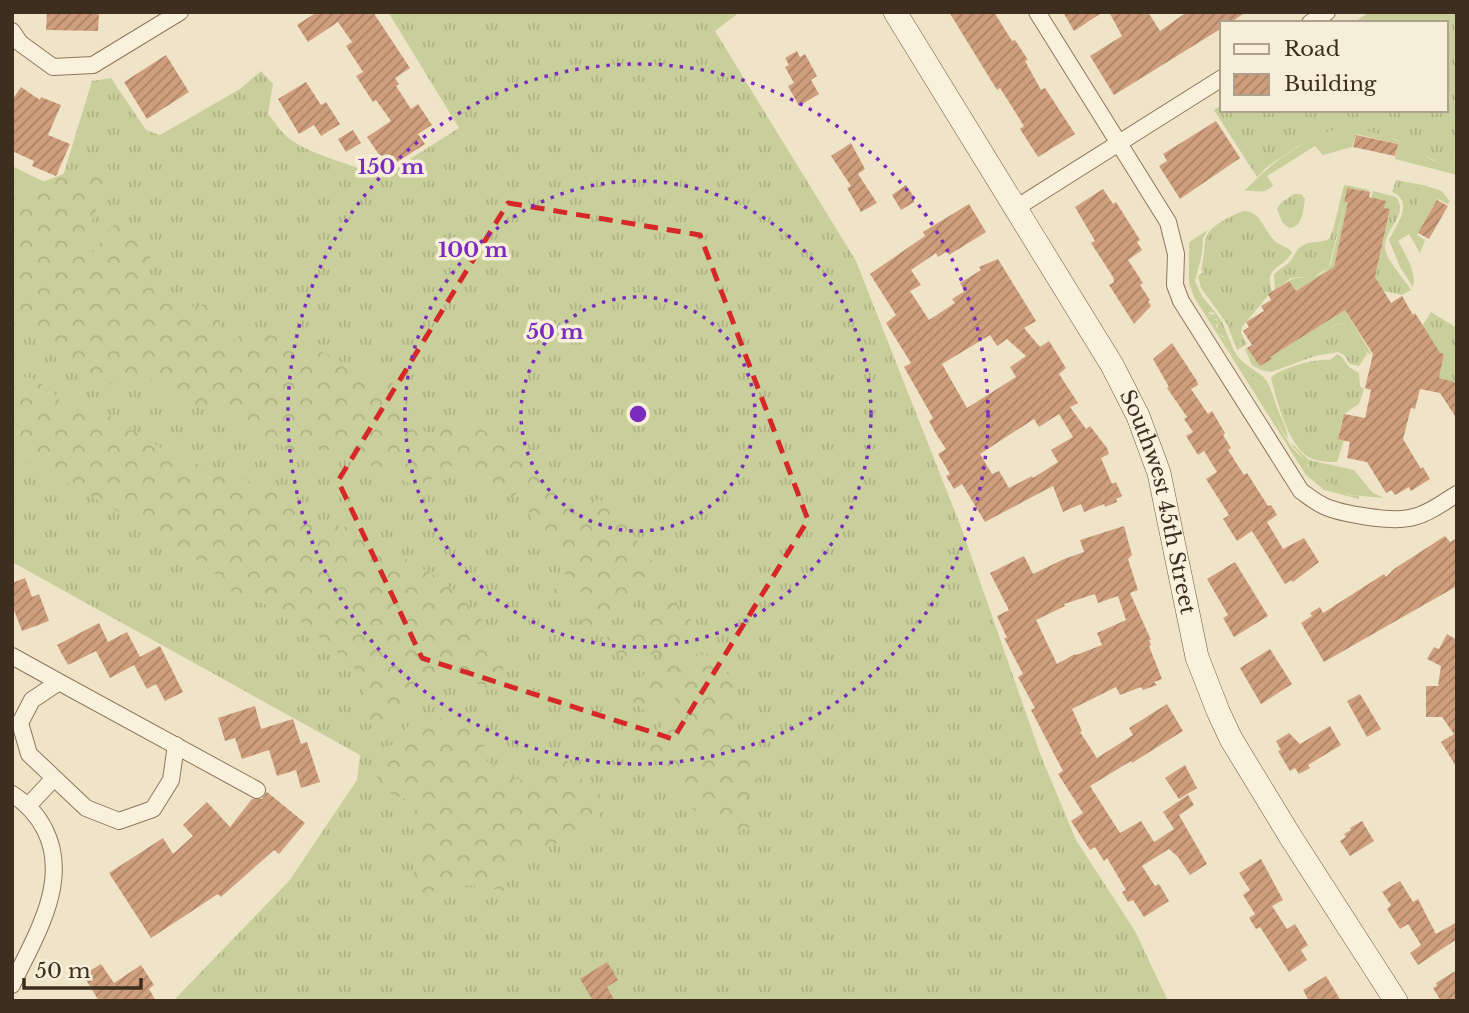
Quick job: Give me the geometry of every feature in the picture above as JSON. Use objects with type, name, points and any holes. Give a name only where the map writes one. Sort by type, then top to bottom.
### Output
[{"type":"street","points":[[12,32],[20,43],[53,67],[93,65],[180,12]]},
{"type":"street","name":"Southwest 45th Street","points":[[895,12],[1112,365],[1138,416],[1159,473],[1197,657],[1231,739],[1297,848],[1396,1001]]},
{"type":"street","points":[[1037,12],[1168,222],[1176,254],[1175,285],[1181,301],[1301,491],[1331,509],[1394,520],[1426,513],[1457,494]]},
{"type":"street","points":[[1016,208],[1220,79]]},
{"type":"street","points":[[12,656],[257,790]]},
{"type":"street","points":[[59,682],[32,700],[20,723],[29,754],[86,808],[119,821],[153,809],[171,780],[176,745]]},
{"type":"street","points":[[28,806],[54,778]]},
{"type":"street","points":[[12,794],[28,806],[41,823],[49,839],[55,874],[51,895],[40,924],[12,985]]},
{"type":"highlighted area","points":[[508,203],[700,235],[808,520],[673,739],[422,658],[338,481]]},
{"type":"green space","points":[[388,12],[740,12],[715,31],[856,261],[961,527],[1041,756],[1076,840],[1135,931],[1168,1001],[173,1001],[289,881],[357,780],[360,755],[12,562],[12,166],[59,189],[92,81],[111,78],[146,130],[160,135],[240,89],[261,71],[273,84],[268,114],[287,137],[310,151],[380,178],[459,128]]},
{"type":"green space","points":[[1369,12],[1457,12],[1457,157],[1447,165],[1395,139],[1338,128],[1298,146],[1268,166],[1257,177],[1214,110],[1220,106],[1220,112],[1448,112],[1448,21],[1356,21]]},
{"type":"green space","points":[[1337,128],[1358,129],[1386,136],[1443,164],[1451,163],[1457,157],[1457,175],[1395,159],[1398,144],[1356,134],[1352,147],[1323,155],[1315,146],[1267,176],[1273,185],[1270,188],[1263,191],[1244,191],[1287,154]]},
{"type":"green space","points":[[93,168],[109,181],[94,214],[86,249],[97,253],[101,238],[118,221],[137,227],[151,247],[149,271],[155,297],[183,306],[211,303],[222,331],[224,350],[247,325],[273,336],[298,340],[394,384],[410,405],[428,437],[440,429],[476,423],[496,442],[536,465],[556,471],[572,483],[571,502],[578,518],[584,520],[587,509],[598,499],[626,513],[632,533],[659,571],[651,586],[637,598],[628,612],[599,627],[578,626],[589,612],[593,595],[584,590],[570,599],[554,598],[553,590],[567,579],[560,560],[538,537],[521,488],[512,498],[476,482],[452,465],[442,474],[416,486],[330,450],[307,447],[297,452],[258,436],[221,413],[166,396],[151,378],[128,374],[104,388],[89,375],[56,358],[41,342],[12,324],[12,186],[26,188],[72,171]]},
{"type":"green space","points":[[1396,180],[1423,185],[1422,196],[1417,205],[1401,217],[1402,202],[1399,196],[1392,192]]},
{"type":"green space","points":[[1344,185],[1369,192],[1346,188],[1329,267],[1311,279],[1291,278],[1275,290],[1274,275],[1289,262],[1298,249],[1309,243],[1329,239]]},
{"type":"green space","points":[[1423,185],[1442,191],[1450,202],[1447,204],[1438,199],[1417,235],[1425,240],[1420,253],[1409,234],[1398,241],[1412,269],[1413,287],[1400,267],[1389,240],[1401,217],[1417,205],[1422,196]]},
{"type":"green space","points":[[1345,188],[1344,201],[1351,203],[1348,205],[1334,267],[1296,291],[1288,282],[1318,275],[1331,264],[1343,212],[1341,200]]},
{"type":"green space","points":[[1373,191],[1396,197],[1399,204],[1400,210],[1385,241],[1385,248],[1411,290],[1402,295],[1383,291],[1375,277],[1390,210],[1384,208],[1386,201],[1370,201]]},
{"type":"green space","points":[[1294,194],[1301,194],[1305,199],[1304,208],[1300,222],[1289,228],[1282,222],[1277,209]]},
{"type":"green space","points":[[1244,211],[1258,217],[1273,239],[1292,252],[1272,272],[1272,291],[1242,327],[1241,333],[1247,344],[1237,350],[1227,324],[1201,288],[1198,276],[1203,272],[1201,268],[1207,235],[1213,227]]},
{"type":"green space","points":[[1208,230],[1203,238],[1195,281],[1202,296],[1216,313],[1208,312],[1209,317],[1218,321],[1216,326],[1221,336],[1226,339],[1229,350],[1243,370],[1271,390],[1274,398],[1270,405],[1284,436],[1307,461],[1307,465],[1320,479],[1346,489],[1348,495],[1359,496],[1359,499],[1324,490],[1306,475],[1194,297],[1189,283],[1189,242]]},
{"type":"green space","points":[[1345,310],[1372,355],[1362,348],[1350,328],[1339,323],[1261,370],[1252,365],[1245,349],[1247,348],[1261,366],[1271,359],[1269,354]]},
{"type":"green space","points":[[1209,312],[1212,315],[1216,313],[1220,319],[1240,359],[1263,377],[1271,390],[1243,370],[1229,350],[1226,339],[1218,332],[1217,319],[1211,319]]},
{"type":"green space","points":[[1431,312],[1457,328],[1455,384],[1429,376],[1430,371],[1440,373],[1444,354],[1438,353],[1422,326]]},
{"type":"green space","points":[[1339,323],[1349,326],[1367,354],[1359,366],[1350,364],[1344,355],[1338,352],[1315,356],[1271,372],[1261,370],[1293,353],[1306,341]]},
{"type":"green space","points":[[1337,354],[1359,373],[1360,386],[1364,389],[1359,404],[1345,414],[1342,421],[1338,439],[1344,440],[1337,462],[1320,461],[1310,458],[1295,444],[1284,422],[1271,378],[1290,367],[1330,360]]},
{"type":"green space","points":[[12,375],[31,378],[52,390],[63,406],[80,411],[97,408],[172,455],[279,492],[322,524],[347,527],[371,546],[393,551],[440,579],[462,598],[488,627],[503,664],[503,681],[496,691],[454,675],[428,679],[383,725],[369,724],[362,719],[367,703],[352,664],[297,619],[278,608],[236,596],[217,575],[187,550],[172,545],[132,519],[12,453]]},
{"type":"green space","points":[[1274,398],[1286,430],[1288,439],[1270,405]]},
{"type":"green space","points":[[1290,442],[1309,460],[1354,470],[1372,492],[1384,498],[1350,495],[1322,480]]},
{"type":"green space","points":[[651,594],[668,595],[694,624],[692,645],[682,657],[680,674],[689,656],[704,654],[723,665],[738,697],[729,736],[753,764],[758,781],[746,798],[754,812],[751,827],[736,832],[694,810],[679,795],[652,756],[648,738],[666,722],[666,708],[679,695],[680,678],[666,695],[644,710],[633,702],[642,677],[653,663],[664,668],[660,654],[648,655],[637,664],[621,655],[607,654],[602,642],[613,631],[634,622]]},
{"type":"green space","points":[[437,717],[463,721],[487,733],[481,757],[508,775],[523,781],[543,774],[557,755],[577,767],[586,789],[600,794],[602,809],[591,832],[515,857],[506,871],[505,891],[467,885],[447,890],[438,882],[434,891],[425,895],[418,886],[413,868],[425,818],[413,813],[420,804],[382,791],[373,764],[385,747],[400,742],[410,722]]},
{"type":"building","points":[[47,12],[99,12],[98,31],[46,30]]},
{"type":"building","points":[[317,12],[373,12],[410,68],[395,78],[399,84],[396,86],[411,109],[418,104],[432,125],[418,134],[425,144],[388,168],[367,137],[391,121],[376,100],[373,102],[356,76],[363,72],[346,46],[352,42],[338,22],[308,42],[297,25]]},
{"type":"building","points":[[949,12],[994,12],[1028,60],[1025,61],[1041,90],[1045,88],[1075,134],[1038,157],[1020,129],[1024,126],[1000,88],[997,90]]},
{"type":"building","points":[[1063,12],[1103,12],[1074,31]]},
{"type":"building","points":[[1109,12],[1148,12],[1160,31],[1187,12],[1246,12],[1233,21],[1220,21],[1220,29],[1114,95],[1090,56],[1122,36]]},
{"type":"building","points":[[797,51],[800,57],[805,54],[817,76],[811,80],[819,94],[799,106],[788,86],[794,83],[785,67],[789,65],[785,58]]},
{"type":"building","points":[[166,55],[189,92],[147,119],[124,82]]},
{"type":"building","points":[[306,82],[321,105],[326,102],[340,124],[321,136],[314,125],[299,134],[278,99]]},
{"type":"building","points":[[21,87],[40,100],[41,97],[61,105],[48,135],[70,144],[56,176],[32,166],[34,161],[12,151],[12,100]]},
{"type":"building","points":[[1216,121],[1240,158],[1180,199],[1159,166],[1167,161],[1163,154]]},
{"type":"building","points":[[353,130],[361,143],[346,152],[338,139]]},
{"type":"building","points":[[1356,135],[1398,144],[1395,156],[1353,147]]},
{"type":"building","points":[[851,143],[865,169],[858,174],[877,203],[861,212],[847,188],[851,186],[831,156]]},
{"type":"building","points":[[906,185],[914,197],[914,202],[901,210],[892,195]]},
{"type":"building","points":[[1347,188],[1370,192],[1369,197],[1386,201],[1384,208],[1390,209],[1375,277],[1391,303],[1402,296],[1413,315],[1415,313],[1440,353],[1444,354],[1439,378],[1454,382],[1457,387],[1457,419],[1440,393],[1420,389],[1415,409],[1411,408],[1403,439],[1430,479],[1411,491],[1409,487],[1395,495],[1391,490],[1386,493],[1367,462],[1347,458],[1350,442],[1338,439],[1344,414],[1365,418],[1371,390],[1365,388],[1373,354],[1345,310],[1260,366],[1247,348],[1252,345],[1243,331],[1249,327],[1246,322],[1264,311],[1261,306],[1271,300],[1268,294],[1289,281],[1296,291],[1334,267],[1348,202],[1344,202]]},
{"type":"building","points":[[1103,189],[1113,204],[1116,202],[1140,240],[1137,242],[1142,250],[1128,260],[1143,283],[1140,285],[1151,306],[1134,324],[1109,285],[1114,282],[1113,277],[1091,243],[1095,241],[1075,207]]},
{"type":"building","points":[[1437,200],[1448,206],[1429,239],[1418,233]]},
{"type":"building","points":[[969,204],[986,232],[949,255],[947,251],[938,257],[936,253],[911,270],[921,285],[910,291],[929,320],[955,303],[952,299],[965,291],[960,283],[981,270],[979,267],[998,259],[1036,321],[1024,328],[1040,347],[1049,341],[1066,368],[1059,374],[1078,403],[1070,407],[1086,429],[1090,426],[1107,448],[1109,454],[1101,458],[1112,484],[1116,482],[1122,496],[1116,499],[1117,502],[1084,512],[1081,504],[1063,512],[1053,486],[985,522],[962,484],[954,489],[946,476],[950,474],[938,454],[946,449],[929,421],[933,418],[904,367],[911,363],[886,323],[896,315],[870,274],[925,236],[923,232]],"holes":[[[990,335],[997,346],[1007,339],[1026,356],[1010,367],[1016,377],[967,408],[942,364]],[[1059,414],[1073,437],[1051,450],[1058,462],[1033,478],[1032,476],[1009,488],[999,471],[992,474],[980,454],[1034,419],[1039,427]]]},
{"type":"building","points":[[1172,343],[1197,381],[1198,385],[1191,389],[1208,414],[1212,411],[1225,433],[1223,435],[1231,448],[1228,450],[1244,475],[1247,473],[1277,515],[1267,522],[1283,549],[1304,538],[1319,562],[1293,582],[1291,580],[1285,584],[1252,531],[1237,541],[1223,519],[1229,515],[1206,479],[1217,472],[1204,451],[1198,455],[1186,436],[1193,432],[1184,419],[1187,417],[1167,388],[1169,387],[1153,359]]},
{"type":"building","points":[[1124,526],[1132,555],[1128,559],[1138,590],[1130,593],[1151,640],[1149,646],[1162,679],[1154,682],[1157,685],[1143,690],[1141,687],[1120,695],[1116,687],[1072,709],[1082,731],[1080,732],[1097,758],[1133,735],[1129,728],[1167,704],[1183,731],[1090,786],[1120,833],[1141,821],[1154,842],[1174,829],[1163,812],[1188,795],[1194,805],[1179,815],[1207,864],[1190,875],[1169,849],[1142,866],[1155,886],[1159,884],[1169,901],[1144,917],[1133,900],[1128,902],[1122,892],[1126,890],[1107,858],[1104,861],[1095,847],[1090,850],[1071,821],[1083,813],[1058,774],[1063,771],[1031,710],[1035,708],[1018,677],[1023,674],[1004,638],[1007,638],[997,616],[1009,610],[990,573],[1024,556],[1033,574],[1084,552],[1080,540]],"holes":[[[1095,594],[1098,603],[1118,596],[1126,620],[1097,633],[1102,645],[1075,654],[1057,664],[1036,620],[1065,606],[1064,604]]]},
{"type":"building","points":[[1445,536],[1450,542],[1457,538],[1457,586],[1324,662],[1301,623],[1312,616],[1310,613],[1320,607],[1323,613],[1384,574],[1386,577]]},
{"type":"building","points":[[1235,562],[1268,616],[1234,637],[1223,618],[1228,615],[1207,579]]},
{"type":"building","points":[[25,578],[32,597],[39,594],[49,621],[22,631],[12,605],[12,583]]},
{"type":"building","points":[[99,623],[108,642],[127,632],[140,657],[160,646],[183,692],[165,701],[156,684],[147,689],[134,665],[110,678],[96,651],[68,665],[57,645]]},
{"type":"building","points":[[1447,634],[1457,640],[1457,768],[1441,742],[1454,734],[1442,717],[1426,717],[1426,686],[1438,686],[1441,666],[1427,659],[1434,647],[1439,649]]},
{"type":"building","points":[[1270,649],[1292,684],[1261,704],[1240,668]]},
{"type":"building","points":[[1360,694],[1381,729],[1367,737],[1347,701]]},
{"type":"building","points":[[255,706],[261,729],[293,719],[301,744],[307,742],[320,782],[301,788],[296,770],[277,776],[269,750],[242,759],[235,738],[225,741],[218,718]]},
{"type":"building","points":[[1330,726],[1341,745],[1308,765],[1310,768],[1299,774],[1295,768],[1290,771],[1278,751],[1281,750],[1276,741],[1289,733],[1300,744]]},
{"type":"building","points":[[1185,765],[1197,788],[1179,799],[1165,778]]},
{"type":"building","points":[[267,792],[305,823],[279,854],[274,850],[221,897],[218,894],[151,938],[109,873],[163,838],[173,854],[193,836],[183,825],[207,802],[230,827],[252,799],[262,799]]},
{"type":"building","points":[[1362,821],[1374,841],[1350,856],[1340,841],[1346,837],[1344,834],[1351,830],[1350,828]]},
{"type":"building","points":[[1261,859],[1283,900],[1272,906],[1287,929],[1295,924],[1308,945],[1301,950],[1307,960],[1289,972],[1260,927],[1256,929],[1249,918],[1255,914],[1243,895],[1250,890],[1239,873]]},
{"type":"building","points":[[1400,881],[1413,902],[1418,899],[1436,934],[1457,922],[1457,939],[1418,965],[1410,953],[1421,945],[1408,924],[1400,929],[1387,909],[1391,905],[1382,892]]},
{"type":"building","points":[[607,962],[618,980],[607,987],[615,1001],[593,1001],[580,979]]},
{"type":"building","points":[[101,964],[114,983],[141,965],[154,985],[149,989],[156,1001],[99,1001],[83,975]]},
{"type":"building","points":[[1457,970],[1457,1001],[1441,1001],[1433,988],[1437,986],[1436,983]]},
{"type":"building","points":[[1326,976],[1341,1001],[1309,1001],[1303,990]]}]
